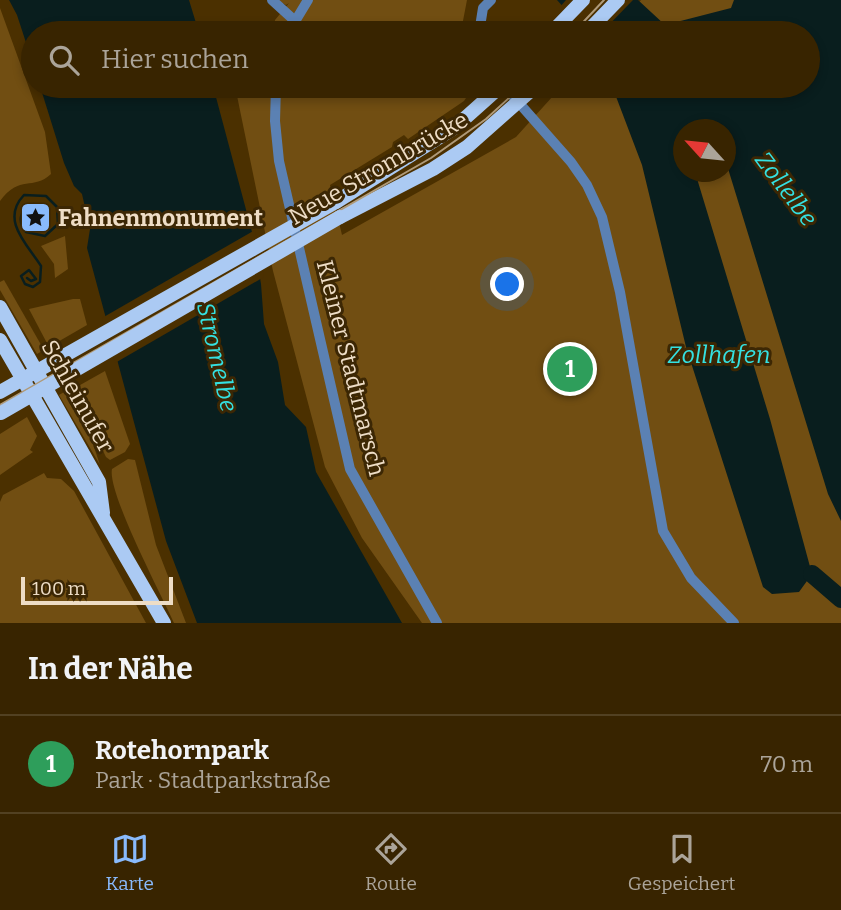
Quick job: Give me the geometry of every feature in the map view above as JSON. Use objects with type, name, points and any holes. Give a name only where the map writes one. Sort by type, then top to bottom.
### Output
[{"type":"main road","points":[[563,21],[583,0]]},
{"type":"main road","points":[[598,21],[618,0]]},
{"type":"main road","name":"Neue Strombrücke","points":[[0,392],[336,202],[454,128],[488,98]]},
{"type":"main road","name":"Neue Strombrücke","points":[[1,413],[340,216],[433,169],[467,146],[524,98]]},
{"type":"main road","name":"Schleinufer","points":[[0,307],[99,482],[103,513]]},
{"type":"main road","name":"Schleinufer","points":[[0,340],[86,491],[103,513],[164,623]]},
{"type":"street","points":[[272,0],[294,20],[308,0]]},
{"type":"street","points":[[473,0],[487,4],[482,21]]},
{"type":"street","name":"Kleiner Stadtmarsch","points":[[276,98],[276,141],[350,470],[437,623]]},
{"type":"street","points":[[514,98],[571,162],[587,185],[602,217],[620,292],[663,531],[691,578],[734,623]]},
{"type":"shaded area","points":[[277,0],[467,0],[463,21],[275,21],[289,3],[286,5]]},
{"type":"shaded area","points":[[641,0],[841,0],[841,623],[422,623],[362,538],[325,467],[273,271],[237,98],[466,98],[408,139],[404,135],[393,142],[392,147],[330,185],[342,235],[516,137],[551,98],[820,98],[820,21],[622,21]]},
{"type":"shaded area","points":[[0,8],[21,66],[21,98],[33,98],[45,132],[51,174],[38,182],[14,188],[0,201]]},
{"type":"shaded area","points":[[65,236],[68,269],[55,278],[54,264],[41,246]]},
{"type":"shaded area","points":[[4,280],[44,350],[37,354],[0,290],[0,282]]},
{"type":"shaded area","points":[[80,299],[87,325],[49,347],[29,309]]},
{"type":"shaded area","points":[[105,371],[130,444],[125,452],[110,460],[106,457],[73,389]]},
{"type":"shaded area","points":[[66,391],[90,435],[100,465],[59,395]]},
{"type":"shaded area","points":[[27,417],[37,436],[30,450],[33,452],[0,475],[0,434]]},
{"type":"shaded area","points":[[128,459],[135,460],[156,545],[186,623],[174,623],[118,499],[112,469]]},
{"type":"shaded area","points":[[44,473],[47,478],[61,479],[74,491],[146,623],[0,623],[0,502],[3,495]]},
{"type":"water","points":[[9,0],[189,0],[195,21],[21,21],[21,27]]},
{"type":"water","points":[[557,0],[638,0],[661,21],[576,21]]},
{"type":"water","points":[[734,0],[841,0],[841,521],[828,494],[732,182],[736,182],[736,119],[673,119],[673,182],[698,182],[770,419],[812,574],[799,592],[772,594],[763,587],[686,347],[642,165],[617,98],[820,98],[820,21],[681,21],[731,8]]},
{"type":"water","name":"Stromelbe","points":[[44,98],[216,98],[252,232],[261,284],[264,324],[278,362],[285,405],[306,427],[316,472],[402,623],[197,623],[166,541],[87,248],[90,229],[82,194],[74,186]]},
{"type":"pier","points":[[566,0],[633,0],[613,21],[571,21],[559,8]]},
{"type":"pier","points":[[255,230],[264,277],[115,363],[102,318]]},
{"type":"waterway","points":[[27,278],[31,281],[36,279],[29,270],[21,276],[25,284],[33,287],[40,282],[41,266],[18,232],[15,223],[17,204],[24,195],[46,196],[57,207],[58,224],[45,236],[26,232],[21,224],[21,215],[34,204],[42,208],[46,219],[39,228],[30,227]]},
{"type":"waterway","points":[[812,574],[841,599]]},
{"type":"tram line","points":[[584,21],[604,0]]},
{"type":"tram line","points":[[0,405],[431,158],[486,119],[509,98]]},
{"type":"place","name":"Fahnenmonument","points":[[35,218]]},
{"type":"place","name":"Rotehornpark","points":[[570,369]]},
{"type":"water label","name":"Zollelbe","points":[[786,189]]},
{"type":"water label","name":"Zollhafen","points":[[719,355]]}]
